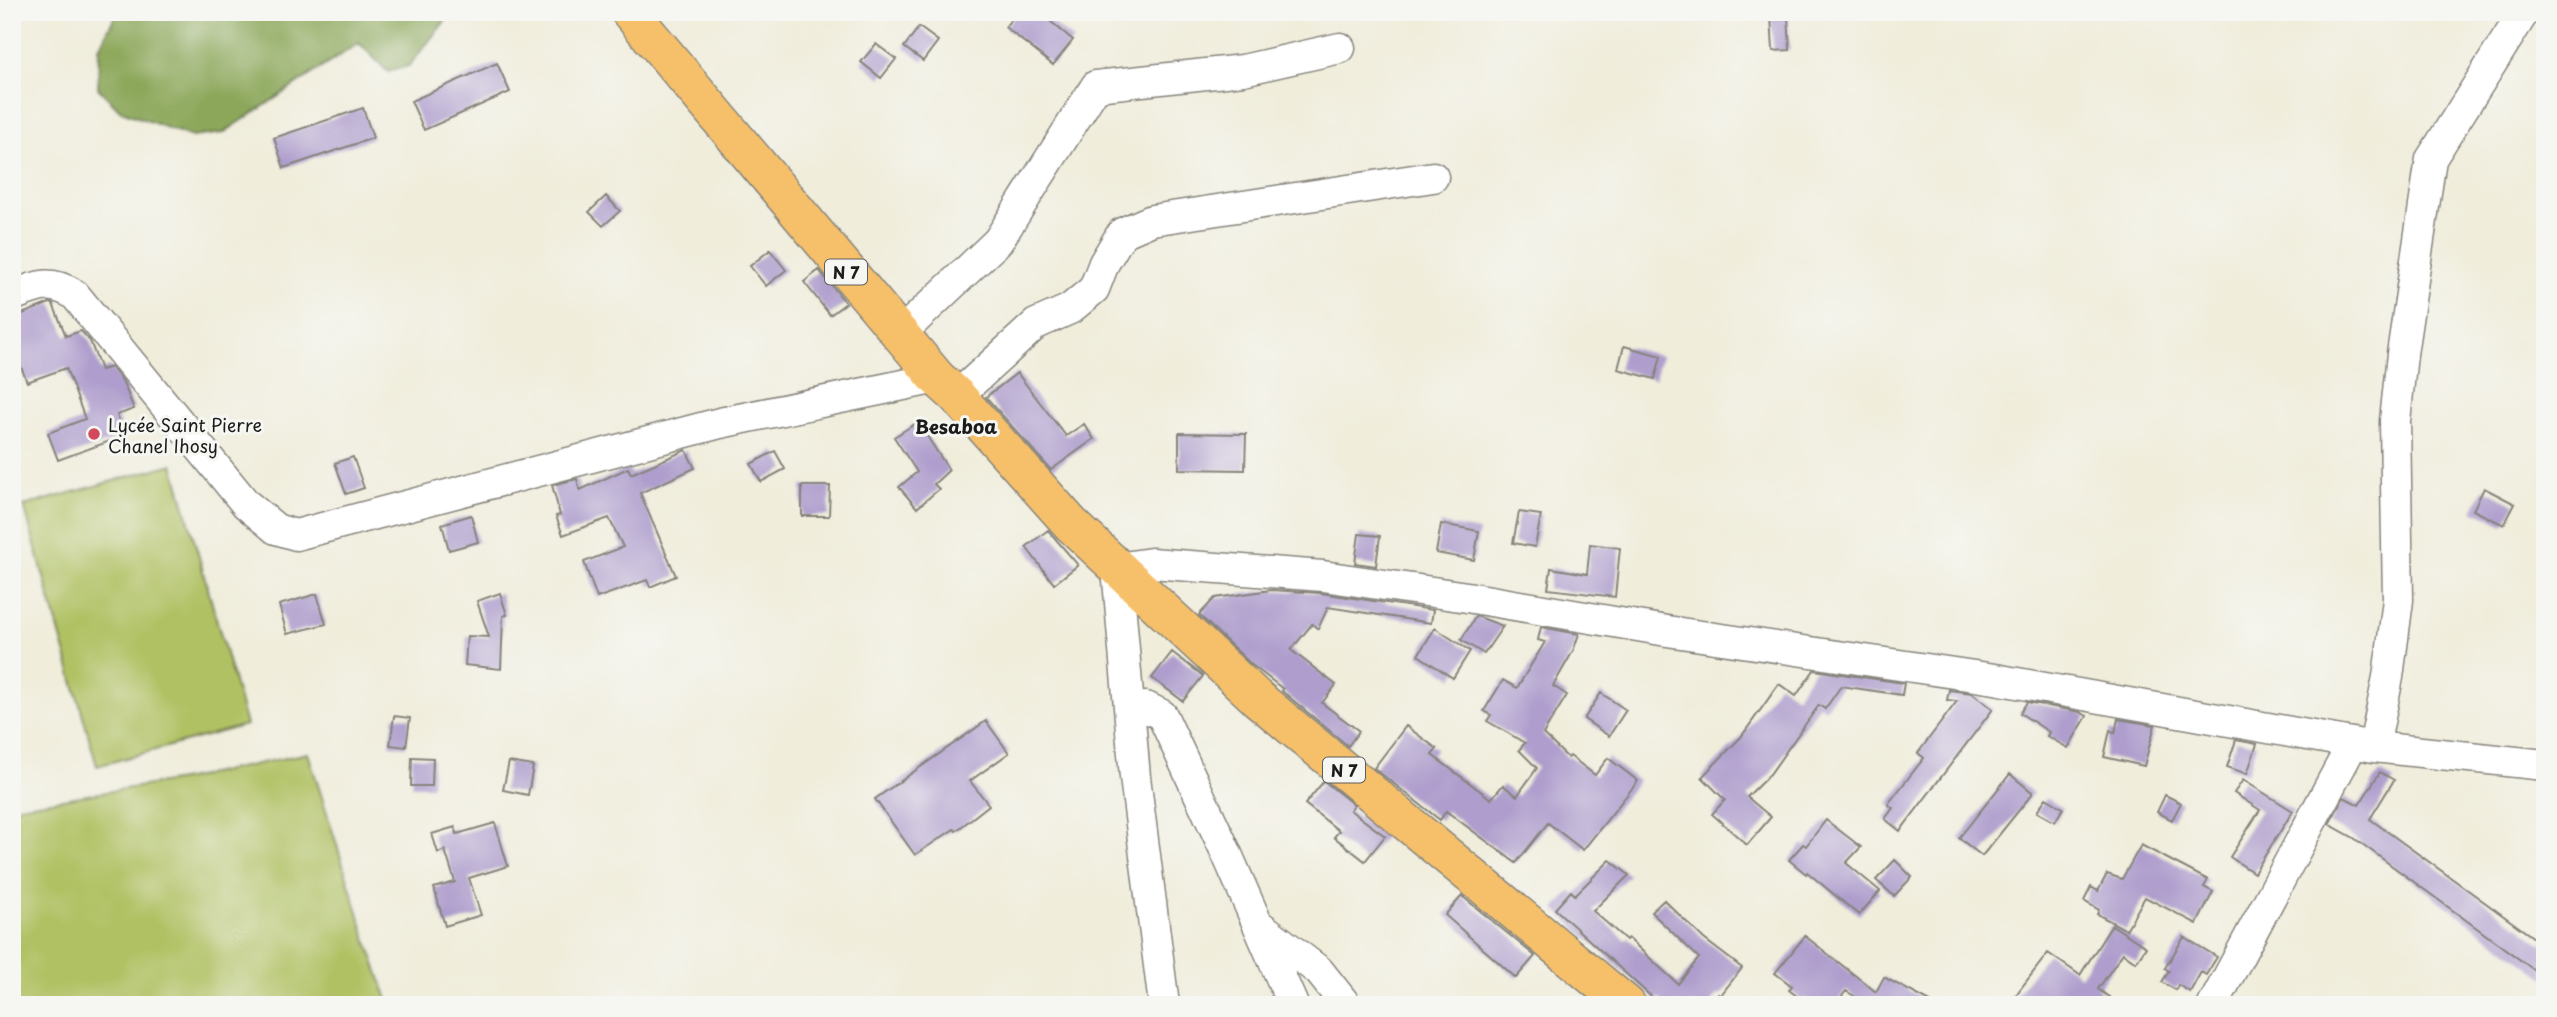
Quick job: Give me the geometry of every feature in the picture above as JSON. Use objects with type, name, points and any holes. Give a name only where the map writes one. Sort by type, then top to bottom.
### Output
[{"type":"main road","name":"N 7","points":[[630,12],[900,334],[1072,524],[1257,698],[1627,1005]]},
{"type":"street","points":[[2213,1005],[2364,745],[2388,677],[2398,600],[2395,421],[2402,354],[2431,159],[2524,12]]},
{"type":"street","points":[[900,334],[998,241],[1096,86],[1243,70],[1339,48]]},
{"type":"street","points":[[12,296],[47,284],[63,288],[75,295],[246,504],[276,529],[296,535],[720,423],[947,387],[1036,324],[1070,309],[1094,289],[1104,263],[1122,233],[1152,220],[1433,177]]},
{"type":"street","points":[[1164,1005],[1135,777],[1117,568],[1151,563],[1323,576],[1667,631],[1995,679],[2364,745],[2545,765]]},
{"type":"street","points":[[1130,710],[1146,707],[1162,715],[1293,1005]]},
{"type":"street","points":[[1257,923],[1319,971],[1346,1005]]},
{"type":"green space","points":[[117,12],[449,12],[450,15],[409,66],[388,72],[359,43],[223,133],[192,137],[121,111],[98,88],[99,48]]},
{"type":"green space","points":[[173,464],[246,725],[97,766],[24,506]]},
{"type":"green space","points":[[308,753],[390,1005],[12,1005],[12,807],[187,779]]},
{"type":"building","points":[[1017,12],[1039,12],[1073,40],[1053,65],[1005,27]]},
{"type":"building","points":[[1788,15],[1790,50],[1773,51],[1771,16]]},
{"type":"building","points":[[919,27],[938,41],[923,61],[904,47]]},
{"type":"building","points":[[876,44],[896,59],[881,78],[861,62]]},
{"type":"building","points":[[497,63],[510,92],[424,130],[411,101]]},
{"type":"building","points":[[363,108],[373,138],[284,168],[274,138]]},
{"type":"building","points":[[606,196],[620,211],[603,226],[589,212]]},
{"type":"building","points":[[770,250],[786,270],[766,286],[750,266]]},
{"type":"building","points":[[819,270],[846,303],[830,315],[804,282]]},
{"type":"building","points":[[53,304],[66,336],[81,331],[90,341],[101,370],[111,367],[123,382],[134,409],[117,415],[124,436],[58,460],[48,433],[85,419],[66,368],[27,382],[12,343],[12,318]]},
{"type":"building","points":[[1624,346],[1661,356],[1655,379],[1618,369]]},
{"type":"building","points":[[1017,373],[1066,436],[1084,424],[1094,439],[1051,470],[986,397]]},
{"type":"building","points":[[918,422],[949,470],[934,484],[939,489],[917,508],[899,487],[917,472],[894,437]]},
{"type":"building","points":[[1179,433],[1246,434],[1245,470],[1179,469]]},
{"type":"building","points":[[686,450],[695,468],[640,493],[676,576],[650,587],[647,580],[597,598],[584,562],[623,547],[609,518],[563,535],[556,516],[560,515],[552,485],[577,479],[580,490],[628,468],[631,474]]},
{"type":"building","points":[[775,451],[785,469],[761,482],[751,464]]},
{"type":"building","points":[[353,457],[364,488],[346,494],[335,463]]},
{"type":"building","points":[[802,486],[830,486],[829,516],[802,516]]},
{"type":"building","points":[[2484,488],[2515,504],[2504,525],[2473,510]]},
{"type":"building","points":[[1519,512],[1541,515],[1535,547],[1513,543]]},
{"type":"building","points":[[471,515],[478,542],[449,550],[442,524]]},
{"type":"building","points":[[1441,524],[1479,531],[1474,560],[1436,553]]},
{"type":"building","points":[[1048,530],[1078,565],[1054,584],[1026,547]]},
{"type":"building","points":[[1359,534],[1380,536],[1376,566],[1355,563]]},
{"type":"building","points":[[1590,544],[1620,548],[1615,597],[1548,589],[1551,568],[1587,574]]},
{"type":"building","points":[[1271,590],[1321,593],[1433,610],[1431,623],[1328,607],[1318,629],[1312,624],[1291,650],[1336,685],[1322,703],[1359,731],[1348,746],[1252,665],[1199,615],[1215,598]]},
{"type":"building","points":[[500,593],[507,615],[503,616],[501,669],[465,665],[467,636],[489,637],[477,601]]},
{"type":"building","points":[[317,594],[326,624],[287,634],[279,605]]},
{"type":"building","points":[[1476,616],[1503,626],[1484,654],[1461,640]]},
{"type":"building","points":[[1541,627],[1579,634],[1573,651],[1553,686],[1567,695],[1543,734],[1568,758],[1570,756],[1595,775],[1608,758],[1638,781],[1583,850],[1548,823],[1516,863],[1446,811],[1440,820],[1374,768],[1406,726],[1437,749],[1432,755],[1491,799],[1503,785],[1517,796],[1537,768],[1519,750],[1525,743],[1487,721],[1491,715],[1484,711],[1503,680],[1517,688],[1545,642],[1538,640]]},
{"type":"building","points":[[1435,628],[1470,651],[1453,678],[1418,655]]},
{"type":"building","points":[[1172,652],[1203,676],[1183,701],[1152,678]]},
{"type":"building","points":[[1814,670],[1904,683],[1902,695],[1841,686],[1825,709],[1819,705],[1770,774],[1747,797],[1771,817],[1747,845],[1712,814],[1725,800],[1702,777],[1741,737],[1779,684],[1796,696]]},
{"type":"building","points":[[1949,690],[1972,693],[1993,709],[1900,831],[1885,819],[1893,808],[1888,804],[1924,758],[1918,753],[1957,701],[1947,700]]},
{"type":"building","points":[[1601,693],[1626,710],[1609,736],[1584,719]]},
{"type":"building","points":[[2027,702],[2080,712],[2087,716],[2068,748],[2047,736],[2049,732],[2020,713]]},
{"type":"building","points":[[394,716],[410,718],[406,747],[390,745]]},
{"type":"building","points":[[2118,719],[2155,725],[2144,766],[2104,757],[2110,730],[2115,733]]},
{"type":"building","points":[[986,721],[1009,753],[970,781],[989,805],[956,831],[954,829],[915,855],[875,799]]},
{"type":"building","points":[[2236,740],[2257,744],[2247,774],[2227,767]]},
{"type":"building","points":[[412,757],[433,758],[432,786],[411,786]]},
{"type":"building","points":[[509,762],[533,766],[528,795],[503,790]]},
{"type":"building","points":[[2380,772],[2394,780],[2370,819],[2545,946],[2545,978],[2354,838],[2329,824],[2344,797],[2359,805]]},
{"type":"building","points":[[2010,774],[2033,793],[1982,856],[1959,838]]},
{"type":"building","points":[[2243,780],[2293,811],[2254,873],[2230,857],[2260,810],[2234,793]]},
{"type":"building","points":[[1324,781],[1354,805],[1350,810],[1385,836],[1365,861],[1334,837],[1339,831],[1305,804]]},
{"type":"building","points":[[2165,795],[2181,803],[2172,820],[2157,812]]},
{"type":"building","points":[[2046,798],[2063,808],[2055,822],[2037,812]]},
{"type":"building","points":[[1826,820],[1861,847],[1846,863],[1880,891],[1859,915],[1789,860],[1803,844],[1806,846]]},
{"type":"building","points":[[495,823],[508,866],[469,878],[481,915],[445,926],[434,888],[455,882],[445,850],[438,853],[432,834],[455,827],[457,834]]},
{"type":"building","points":[[2141,845],[2208,880],[2204,887],[2213,892],[2197,924],[2145,897],[2126,930],[2097,914],[2099,910],[2084,901],[2091,887],[2098,891],[2107,874],[2122,879]]},
{"type":"building","points":[[1610,860],[1629,875],[1593,911],[1626,940],[1628,938],[1678,984],[1699,958],[1651,912],[1664,900],[1704,939],[1742,968],[1720,996],[1718,994],[1709,1005],[1666,1005],[1659,998],[1656,1001],[1555,909],[1571,891],[1575,895]]},
{"type":"building","points":[[1895,860],[1912,877],[1894,896],[1876,880]]},
{"type":"building","points":[[1462,896],[1535,956],[1516,978],[1445,915]]},
{"type":"building","points":[[2112,925],[2146,947],[2136,962],[2123,953],[2098,989],[2120,1005],[2027,1005],[2015,996],[2048,953],[2080,975]]},
{"type":"building","points":[[1805,936],[1876,992],[1884,977],[1936,1005],[1869,1005],[1846,991],[1835,1005],[1813,1005],[1804,998],[1802,1000],[1789,990],[1792,986],[1775,973]]},
{"type":"building","points":[[2184,937],[2217,957],[2206,975],[2201,972],[2190,992],[2178,985],[2176,990],[2162,982],[2169,971],[2165,968]]},
{"type":"place","name":"Lycée Saint Pierre Chanel Ihosy","points":[[94,434]]},
{"type":"district","name":"Besaboa","points":[[956,426]]}]
